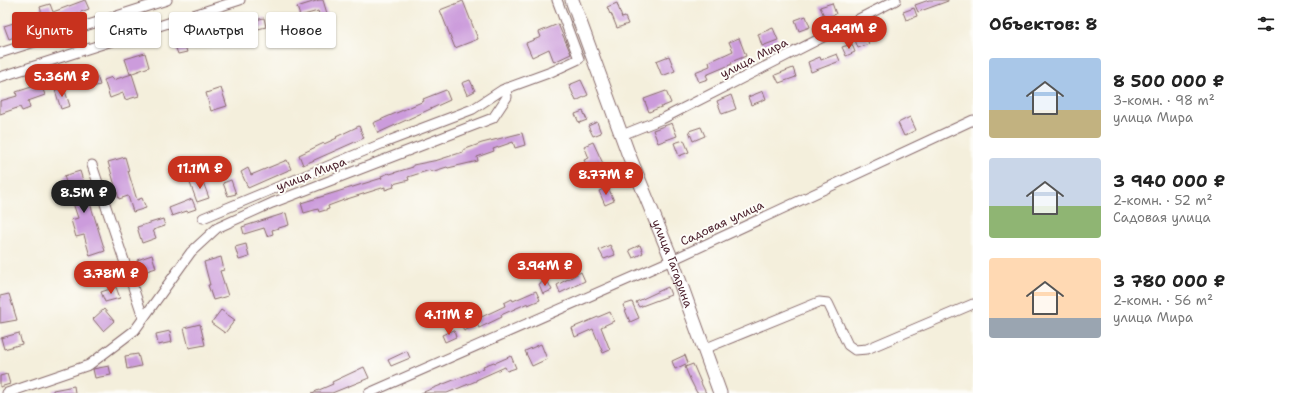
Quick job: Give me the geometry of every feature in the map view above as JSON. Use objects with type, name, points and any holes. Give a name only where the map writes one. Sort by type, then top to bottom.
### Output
[{"type":"main road","name":"улица Гагарина","points":[[572,0],[622,135],[672,260],[720,393]]},
{"type":"street","points":[[0,53],[167,0]]},
{"type":"street","points":[[0,77],[240,0]]},
{"type":"street","name":"улица Мира","points":[[203,218],[386,142],[473,109],[506,88],[551,72],[579,59],[556,0]]},
{"type":"street","name":"улица Мира","points":[[622,135],[662,119],[896,0]]},
{"type":"street","name":"улица Мира","points":[[7,393],[89,365],[135,330],[190,252],[217,228],[272,203],[494,118],[507,96],[506,88]]},
{"type":"street","name":"Садовая улица","points":[[370,393],[672,260],[973,120]]},
{"type":"street","points":[[92,164],[143,317]]},
{"type":"street","points":[[704,349],[819,302],[828,303],[848,345],[855,350],[868,349],[973,304]]},
{"type":"building","points":[[85,0],[89,9],[81,12],[53,12]]},
{"type":"building","points":[[323,0],[327,12],[299,12],[297,7]]},
{"type":"building","points":[[929,0],[948,1],[918,12],[915,5]]},
{"type":"building","points":[[463,1],[478,39],[455,48],[440,10]]},
{"type":"building","points":[[617,3],[622,18],[625,17],[628,24],[617,28],[607,7]]},
{"type":"building","points":[[832,3],[836,14],[825,18],[820,7]]},
{"type":"building","points":[[50,4],[53,12],[41,12],[40,7]]},
{"type":"building","points":[[914,8],[917,16],[906,20],[903,12]]},
{"type":"building","points":[[806,16],[810,27],[799,31],[795,20]]},
{"type":"building","points":[[264,18],[266,27],[258,29],[258,19]]},
{"type":"building","points":[[12,23],[12,38],[9,39],[4,26]]},
{"type":"building","points":[[558,24],[571,54],[554,62],[549,49],[532,57],[526,43],[541,37],[539,32]]},
{"type":"building","points":[[773,28],[778,40],[762,46],[758,34]]},
{"type":"building","points":[[863,28],[869,44],[858,48],[852,32]]},
{"type":"building","points":[[739,38],[746,56],[731,62],[732,64],[706,75],[708,79],[699,82],[695,72],[710,66],[709,62],[733,51],[729,42]]},
{"type":"building","points":[[852,44],[855,52],[846,56],[842,47]]},
{"type":"building","points":[[176,48],[186,48],[187,52],[178,54]]},
{"type":"building","points":[[145,53],[149,67],[130,74],[125,59]]},
{"type":"building","points":[[837,54],[840,61],[811,72],[808,62],[820,57],[821,60]]},
{"type":"building","points":[[669,56],[675,71],[662,76],[656,61]]},
{"type":"building","points":[[793,68],[796,77],[779,83],[775,75]]},
{"type":"building","points":[[132,74],[139,96],[125,100],[123,93],[110,98],[104,80],[112,77],[113,80]]},
{"type":"building","points":[[97,76],[100,85],[88,88],[86,80]]},
{"type":"building","points":[[470,80],[475,91],[467,95],[462,83]]},
{"type":"building","points":[[581,80],[588,95],[576,101],[569,85]]},
{"type":"building","points":[[41,84],[45,95],[28,101],[30,108],[22,111],[20,107],[0,114],[0,101],[17,96],[16,92]]},
{"type":"building","points":[[64,88],[70,106],[61,109],[55,90]]},
{"type":"building","points":[[221,88],[227,106],[211,111],[206,93]]},
{"type":"building","points":[[446,90],[450,100],[378,133],[373,123],[424,101],[423,99]]},
{"type":"building","points":[[666,91],[671,103],[649,112],[644,99]]},
{"type":"building","points":[[763,91],[766,99],[751,105],[748,97]]},
{"type":"building","points":[[731,95],[736,109],[722,114],[717,101]]},
{"type":"building","points":[[583,111],[587,120],[579,123],[575,114]]},
{"type":"building","points":[[910,117],[916,130],[904,136],[898,123]]},
{"type":"building","points":[[597,122],[601,133],[593,136],[588,126]]},
{"type":"building","points":[[672,123],[677,136],[658,143],[653,130]]},
{"type":"building","points":[[359,126],[364,138],[303,165],[299,155],[337,138],[336,137]]},
{"type":"building","points":[[701,127],[705,136],[693,141],[689,131]]},
{"type":"building","points":[[522,133],[525,145],[515,148],[513,142],[493,149],[494,151],[477,157],[478,161],[447,167],[431,172],[430,170],[408,177],[409,180],[393,184],[394,187],[385,190],[385,187],[344,200],[328,206],[329,209],[319,212],[318,209],[304,213],[301,203],[382,178],[381,176],[413,167],[413,165],[438,160],[463,152],[463,150],[482,143]]},
{"type":"building","points":[[684,140],[689,152],[679,156],[674,143]]},
{"type":"building","points":[[593,142],[606,170],[611,168],[616,180],[605,185],[597,168],[589,171],[584,160],[589,158],[584,146]]},
{"type":"building","points":[[125,157],[137,200],[142,198],[146,208],[133,212],[128,196],[119,199],[108,162]]},
{"type":"building","points":[[287,160],[291,169],[248,188],[241,172],[248,168],[251,175]]},
{"type":"building","points":[[80,171],[105,251],[90,256],[84,235],[76,237],[71,220],[78,218],[64,176]]},
{"type":"building","points":[[202,179],[209,198],[197,202],[190,183]]},
{"type":"building","points":[[231,180],[236,194],[228,196],[223,183]]},
{"type":"building","points":[[608,187],[614,201],[605,205],[599,191]]},
{"type":"building","points":[[192,199],[196,209],[172,216],[169,208]]},
{"type":"building","points":[[286,213],[289,225],[272,230],[273,234],[267,236],[264,228],[244,234],[242,227]]},
{"type":"building","points":[[163,219],[165,226],[153,230],[156,238],[142,243],[137,227]]},
{"type":"building","points":[[246,244],[249,257],[239,260],[235,247]]},
{"type":"building","points":[[610,245],[615,255],[604,259],[599,250]]},
{"type":"building","points":[[640,245],[643,253],[633,258],[629,250]]},
{"type":"building","points":[[152,255],[156,268],[141,273],[137,260]]},
{"type":"building","points":[[221,257],[224,270],[220,271],[228,296],[213,300],[208,285],[210,285],[204,262]]},
{"type":"building","points":[[108,264],[112,275],[99,280],[95,268]]},
{"type":"building","points":[[581,272],[585,281],[560,293],[557,285]]},
{"type":"building","points":[[547,280],[552,290],[543,294],[539,284]]},
{"type":"building","points":[[116,287],[120,298],[105,302],[101,292]]},
{"type":"building","points":[[668,287],[671,295],[639,307],[636,302]]},
{"type":"building","points":[[536,291],[540,300],[528,305],[528,303],[501,315],[502,317],[479,328],[475,320],[505,306],[504,303],[512,299],[513,301]]},
{"type":"building","points":[[9,294],[17,320],[0,323],[0,296]]},
{"type":"building","points":[[632,302],[639,318],[630,322],[623,305]]},
{"type":"building","points":[[104,309],[114,321],[103,331],[93,319]]},
{"type":"building","points":[[221,310],[235,320],[225,333],[211,323]]},
{"type":"building","points":[[610,312],[614,321],[601,327],[610,350],[603,353],[593,329],[575,337],[572,328]]},
{"type":"building","points":[[468,317],[472,327],[464,331],[460,320]]},
{"type":"building","points":[[200,324],[205,345],[189,348],[184,328]]},
{"type":"building","points":[[454,330],[456,337],[445,342],[442,335]]},
{"type":"building","points":[[170,331],[172,342],[158,345],[156,334]]},
{"type":"building","points":[[19,333],[22,344],[4,349],[1,338]]},
{"type":"building","points":[[541,344],[547,359],[532,366],[525,351]]},
{"type":"building","points":[[407,351],[410,358],[391,366],[388,360]]},
{"type":"building","points":[[138,354],[141,366],[127,369],[125,356]]},
{"type":"building","points":[[685,355],[688,363],[675,369],[672,361]]},
{"type":"building","points":[[511,356],[516,368],[507,371],[505,367],[447,393],[421,393],[484,368],[483,366],[494,362],[495,363]]},
{"type":"building","points":[[693,364],[706,393],[697,393],[690,379],[685,367]]},
{"type":"building","points":[[109,366],[111,375],[95,378],[93,369]]},
{"type":"building","points":[[364,367],[369,378],[332,393],[312,393],[333,384],[332,382]]},
{"type":"building","points":[[7,374],[10,384],[0,387],[0,376]]},
{"type":"building","points":[[74,386],[75,393],[53,393],[53,390]]}]
